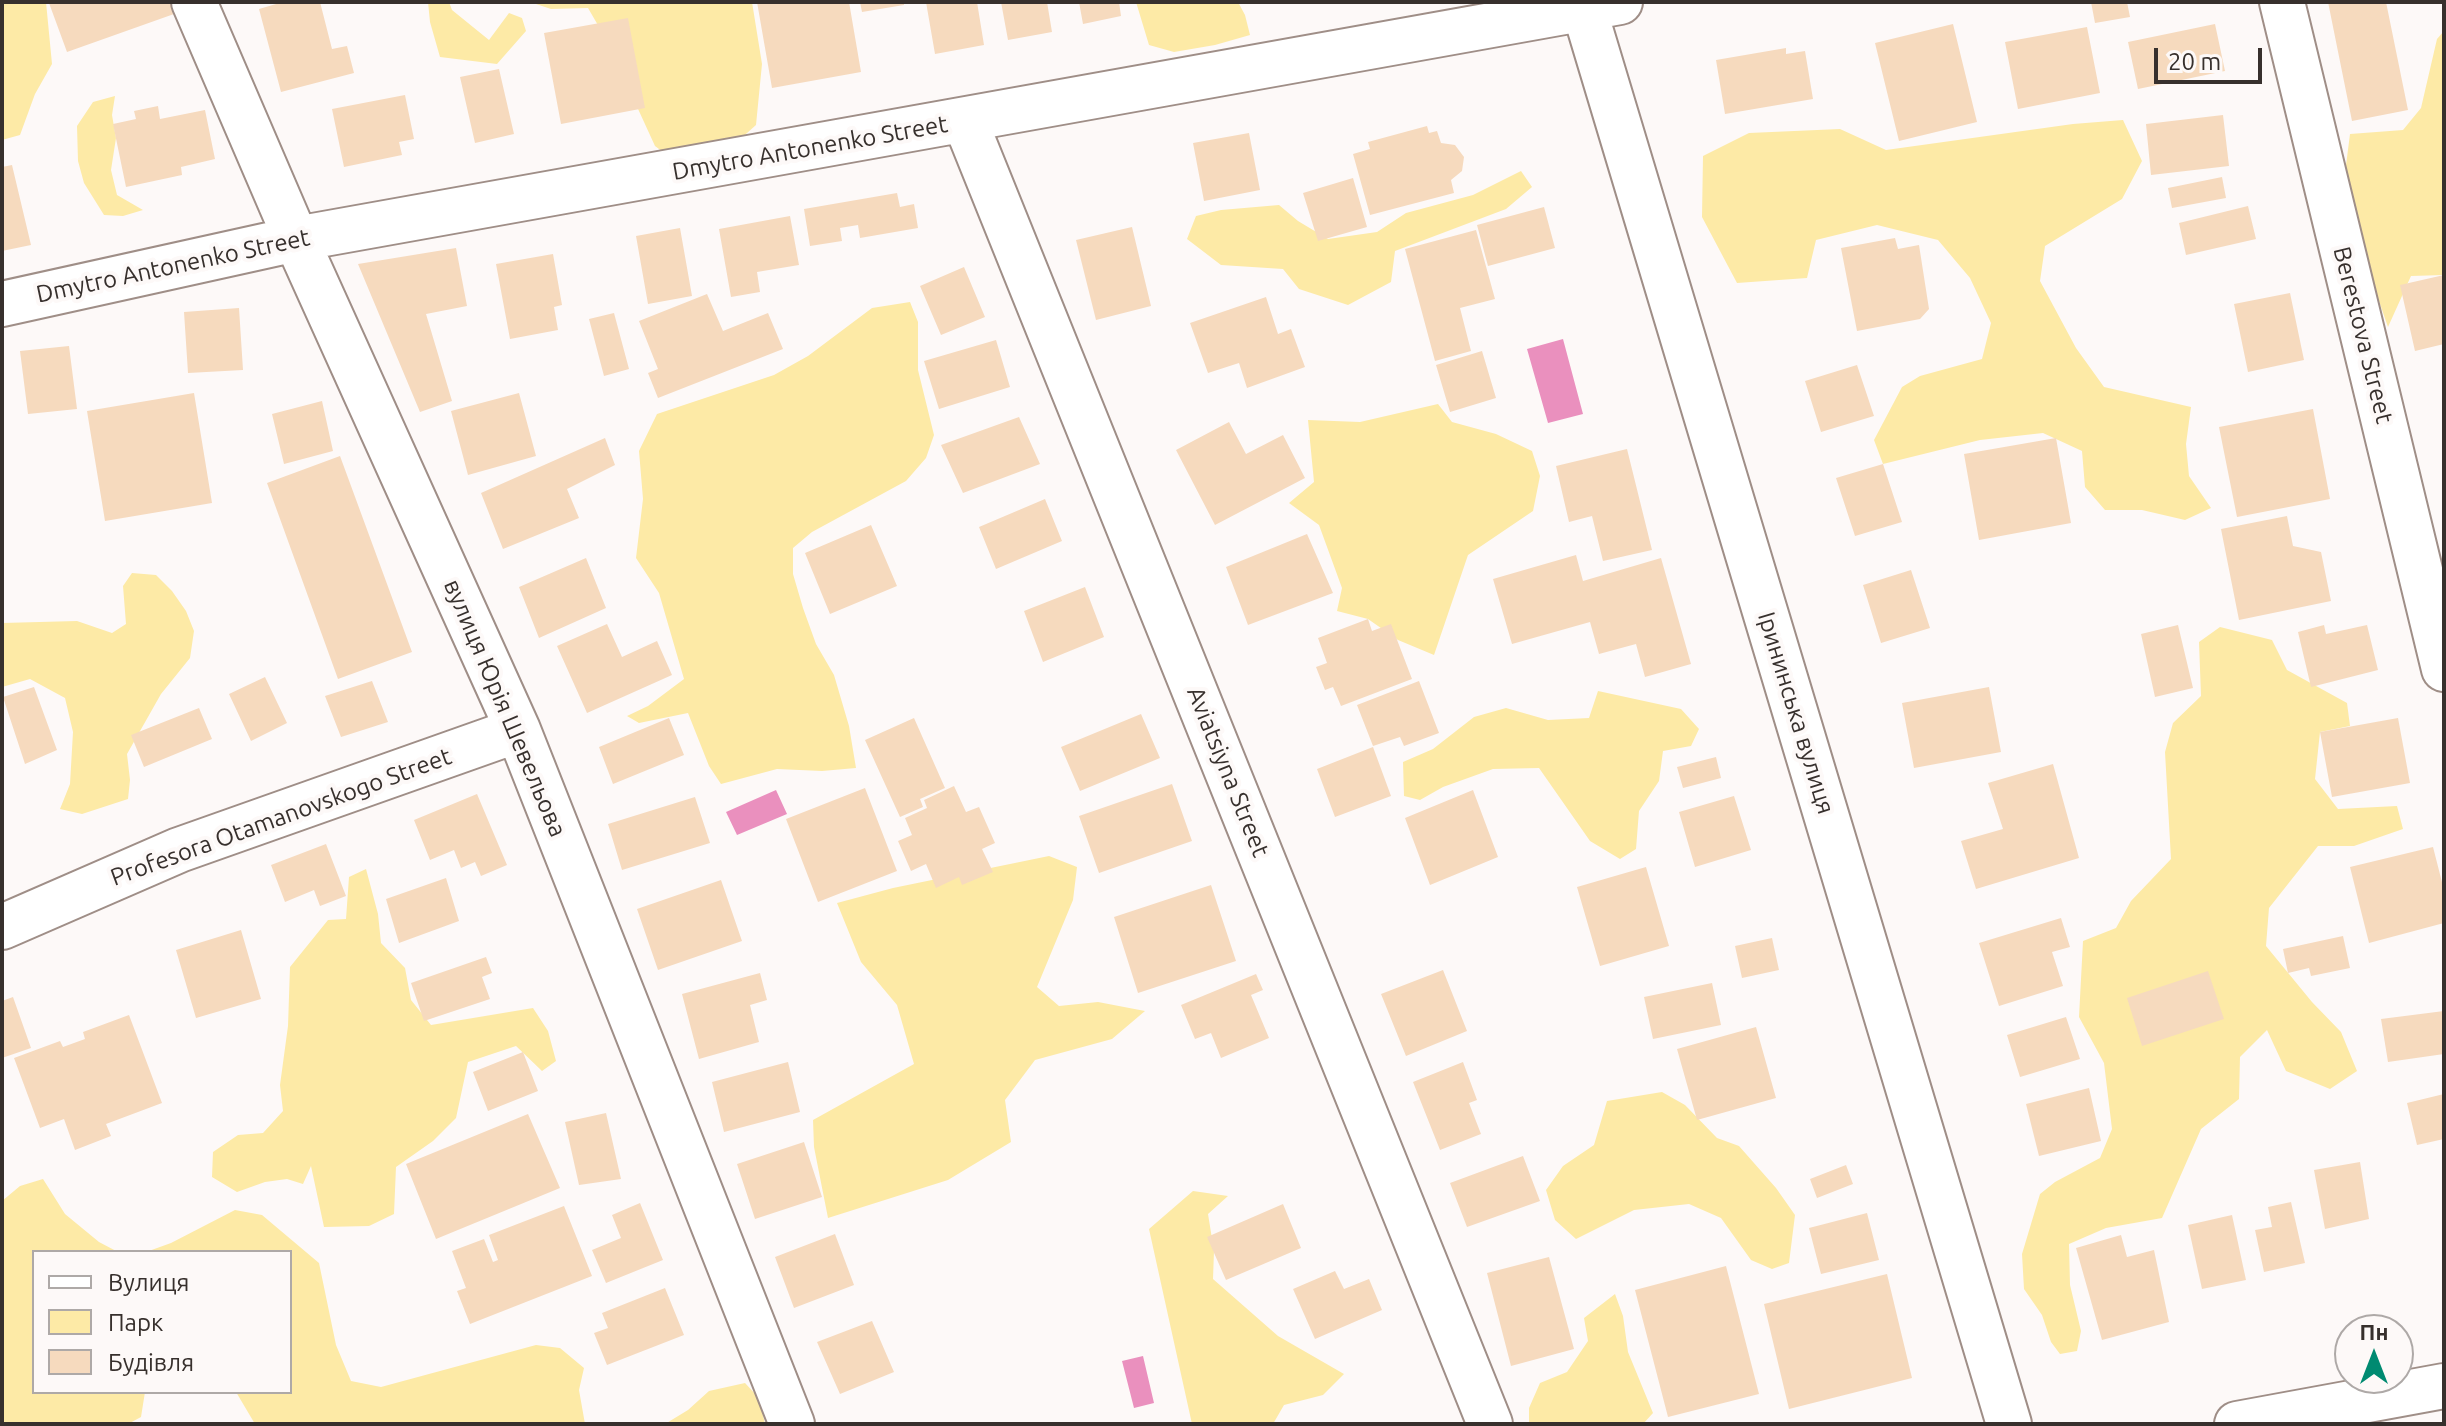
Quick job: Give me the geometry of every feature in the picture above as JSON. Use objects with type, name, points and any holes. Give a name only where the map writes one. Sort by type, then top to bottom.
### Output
[{"type":"street","name":"вулиця Юрія Шевельова","points":[[194,2],[296,239],[518,730],[792,1424]]},
{"type":"street","name":"Berestova Street","points":[[2282,2],[2444,669]]},
{"type":"street","name":"Dmytro Antonenko Street","points":[[2,304],[296,239],[965,121],[1595,4]]},
{"type":"street","name":"Ірининська вулиця","points":[[1595,4],[2009,1424]]},
{"type":"street","name":"Aviatsiyna Street","points":[[965,121],[1490,1424]]},
{"type":"street","name":"Profesora Otamanovskogo Street","points":[[2,927],[179,850],[518,730]]},
{"type":"street","points":[[2237,1424],[2444,1386]]},
{"type":"green space","points":[[2,2],[46,2],[52,64],[35,94],[20,135],[2,140]]},
{"type":"green space","points":[[428,2],[449,2],[452,10],[489,40],[509,13],[522,18],[526,31],[497,64],[440,57]]},
{"type":"green space","points":[[530,2],[752,2],[762,64],[756,125],[728,150],[675,161],[655,146],[606,39],[588,8],[551,9]]},
{"type":"green space","points":[[1136,2],[1238,2],[1250,35],[1174,52],[1149,45]]},
{"type":"green space","points":[[2444,31],[2444,275],[2411,276],[2388,327],[2361,249],[2345,173],[2350,134],[2403,130],[2421,108],[2437,39]]},
{"type":"green space","points":[[115,96],[112,115],[116,138],[111,170],[117,195],[143,210],[123,216],[104,215],[84,183],[78,161],[77,126],[93,102]]},
{"type":"green space","points":[[2123,120],[2142,161],[2122,199],[2045,246],[2040,281],[2076,348],[2104,387],[2191,407],[2186,444],[2189,476],[2211,508],[2185,520],[2142,510],[2105,510],[2085,487],[2082,451],[2043,433],[1980,440],[1883,464],[1874,440],[1902,387],[1920,376],[1982,359],[1991,323],[1970,278],[1938,240],[1877,225],[1816,240],[1807,278],[1737,283],[1702,217],[1703,156],[1749,133],[1840,129],[1886,150]]},
{"type":"green space","points":[[1521,171],[1532,187],[1506,209],[1395,251],[1391,282],[1348,305],[1299,289],[1283,269],[1221,265],[1187,239],[1196,216],[1221,210],[1279,205],[1328,239],[1377,232],[1406,213],[1473,195]]},
{"type":"green space","points":[[910,302],[918,322],[918,370],[934,435],[926,458],[906,481],[812,532],[793,548],[793,574],[816,644],[834,675],[849,726],[856,768],[822,771],[777,769],[721,784],[709,766],[688,713],[639,723],[627,716],[648,706],[684,679],[659,593],[636,558],[643,499],[639,451],[657,414],[774,375],[808,356],[872,308]]},
{"type":"green space","points":[[1438,404],[1452,422],[1496,434],[1532,451],[1540,476],[1533,511],[1468,555],[1434,655],[1398,640],[1368,619],[1337,611],[1342,588],[1319,525],[1289,503],[1314,482],[1308,420],[1360,422]]},
{"type":"green space","points":[[132,573],[156,575],[186,611],[194,631],[190,658],[161,694],[127,754],[130,780],[128,799],[82,814],[60,809],[70,784],[73,732],[65,698],[30,679],[2,687],[2,623],[77,621],[112,633],[126,624],[123,586]]},
{"type":"green space","points":[[2220,627],[2272,640],[2287,670],[2347,703],[2350,726],[2320,732],[2315,779],[2338,809],[2397,806],[2403,829],[2354,846],[2318,846],[2269,908],[2266,946],[2341,1032],[2357,1071],[2330,1089],[2286,1071],[2267,1030],[2240,1057],[2239,1099],[2201,1129],[2162,1218],[2106,1228],[2069,1244],[2070,1285],[2081,1331],[2077,1351],[2060,1354],[2051,1342],[2042,1315],[2024,1289],[2022,1254],[2040,1194],[2055,1182],[2100,1158],[2112,1129],[2104,1063],[2079,1017],[2083,941],[2116,928],[2131,901],[2171,859],[2165,752],[2173,723],[2201,696],[2199,642]]},
{"type":"green space","points":[[1598,691],[1681,709],[1699,729],[1691,746],[1663,751],[1659,781],[1639,811],[1636,849],[1620,859],[1590,841],[1539,768],[1493,769],[1443,787],[1420,800],[1404,796],[1403,762],[1433,749],[1474,717],[1506,708],[1548,720],[1589,718]]},
{"type":"green space","points":[[1049,856],[1077,867],[1073,900],[1037,987],[1059,1006],[1098,1002],[1145,1011],[1112,1039],[1035,1060],[1005,1100],[1011,1142],[948,1180],[828,1218],[814,1147],[813,1120],[914,1064],[897,1005],[861,962],[837,903],[893,888]]},
{"type":"green space","points":[[366,869],[378,914],[381,943],[405,968],[411,1000],[431,1025],[533,1008],[548,1031],[556,1061],[542,1071],[516,1046],[468,1062],[456,1118],[433,1141],[396,1167],[394,1214],[369,1226],[324,1227],[311,1166],[303,1184],[287,1179],[265,1182],[237,1192],[212,1177],[213,1152],[238,1135],[263,1133],[283,1111],[280,1085],[288,1026],[290,967],[328,920],[346,919],[349,877]]},
{"type":"green space","points":[[1662,1092],[1685,1105],[1717,1138],[1739,1146],[1776,1188],[1795,1215],[1789,1263],[1772,1269],[1751,1260],[1721,1218],[1689,1204],[1634,1210],[1576,1239],[1555,1220],[1546,1190],[1563,1166],[1594,1145],[1607,1101]]},
{"type":"green space","points":[[43,1179],[65,1214],[99,1242],[114,1250],[32,1250],[32,1394],[145,1394],[141,1417],[128,1424],[2,1424],[2,1201],[20,1186]]},
{"type":"green space","points":[[1193,1191],[1228,1196],[1208,1214],[1214,1251],[1213,1279],[1278,1336],[1344,1374],[1323,1395],[1284,1405],[1273,1424],[1192,1424],[1149,1229]]},
{"type":"green space","points":[[235,1210],[262,1215],[319,1263],[336,1345],[351,1381],[381,1387],[536,1345],[560,1348],[584,1368],[579,1390],[585,1424],[255,1424],[237,1394],[292,1394],[292,1250],[152,1250]]},
{"type":"green space","points":[[1615,1294],[1623,1316],[1628,1352],[1653,1413],[1643,1424],[1529,1424],[1529,1408],[1540,1383],[1567,1372],[1588,1341],[1584,1318]]},
{"type":"green space","points":[[745,1383],[759,1398],[765,1424],[665,1424],[688,1410],[709,1391]]},
{"type":"shaded area","points":[[1563,339],[1583,414],[1548,423],[1527,349]]},
{"type":"shaded area","points":[[776,790],[787,814],[737,835],[726,812]]},
{"type":"shaded area","points":[[1143,1356],[1154,1403],[1134,1408],[1122,1361]]},
{"type":"building","points":[[170,2],[174,14],[67,52],[49,3]]},
{"type":"building","points":[[283,2],[320,2],[332,49],[347,46],[354,73],[281,92],[259,9]]},
{"type":"building","points":[[757,2],[849,2],[861,72],[772,88]]},
{"type":"building","points":[[860,2],[904,2],[904,5],[862,12]]},
{"type":"building","points":[[926,2],[977,2],[984,45],[935,54]]},
{"type":"building","points":[[1001,2],[1047,2],[1052,32],[1008,40]]},
{"type":"building","points":[[1079,2],[1119,2],[1121,16],[1083,24]]},
{"type":"building","points":[[2091,2],[2127,2],[2130,17],[2095,23]]},
{"type":"building","points":[[2328,2],[2386,2],[2408,110],[2352,121]]},
{"type":"building","points":[[628,18],[645,108],[561,124],[544,33]]},
{"type":"building","points":[[1953,24],[1977,122],[1899,141],[1875,43]]},
{"type":"building","points":[[2215,24],[2225,71],[2138,89],[2128,42]]},
{"type":"building","points":[[2087,27],[2100,93],[2018,109],[2005,42]]},
{"type":"building","points":[[1786,48],[1786,54],[1805,51],[1813,99],[1725,114],[1716,60]]},
{"type":"building","points":[[499,69],[514,134],[475,143],[460,77]]},
{"type":"building","points":[[405,95],[414,139],[399,142],[402,155],[344,167],[332,109]]},
{"type":"building","points":[[158,106],[160,119],[205,110],[215,159],[181,167],[182,175],[126,187],[113,124],[136,119],[134,111]]},
{"type":"building","points":[[2223,115],[2229,166],[2151,175],[2146,124]]},
{"type":"building","points":[[1427,126],[1429,133],[1437,131],[1441,143],[1455,145],[1464,157],[1462,171],[1451,180],[1454,193],[1370,215],[1353,154],[1370,149],[1368,142]]},
{"type":"building","points":[[1249,133],[1260,190],[1204,201],[1193,143]]},
{"type":"building","points":[[12,165],[31,245],[2,251],[2,167]]},
{"type":"building","points":[[2222,177],[2226,198],[2172,208],[2168,188]]},
{"type":"building","points":[[1353,178],[1367,227],[1318,241],[1303,193]]},
{"type":"building","points":[[897,193],[900,207],[914,204],[918,228],[860,238],[858,225],[840,228],[842,241],[810,246],[804,209]]},
{"type":"building","points":[[2248,206],[2256,239],[2186,255],[2179,223]]},
{"type":"building","points":[[1544,207],[1555,248],[1488,266],[1477,225]]},
{"type":"building","points":[[790,216],[799,265],[757,272],[760,292],[731,297],[719,229]]},
{"type":"building","points":[[1132,227],[1151,306],[1096,320],[1076,240]]},
{"type":"building","points":[[680,228],[692,296],[648,304],[636,236]]},
{"type":"building","points":[[1476,230],[1495,299],[1460,308],[1471,351],[1435,361],[1405,249]]},
{"type":"building","points":[[1895,238],[1898,249],[1919,245],[1929,309],[1920,319],[1857,331],[1841,248]]},
{"type":"building","points":[[456,248],[467,306],[426,314],[452,401],[420,412],[358,264]]},
{"type":"building","points":[[553,254],[562,305],[554,307],[558,330],[510,339],[496,264]]},
{"type":"building","points":[[964,267],[985,317],[941,335],[920,286]]},
{"type":"building","points":[[2444,275],[2444,344],[2415,351],[2400,285]]},
{"type":"building","points":[[2290,293],[2304,360],[2248,372],[2234,304]]},
{"type":"building","points":[[707,294],[723,331],[768,313],[783,349],[658,398],[648,373],[658,369],[639,321]]},
{"type":"building","points":[[1266,297],[1278,334],[1291,329],[1305,367],[1247,388],[1239,363],[1208,373],[1190,323]]},
{"type":"building","points":[[239,308],[243,370],[188,373],[184,312]]},
{"type":"building","points":[[614,313],[629,369],[604,376],[589,319]]},
{"type":"building","points":[[996,340],[1010,387],[939,409],[924,361]]},
{"type":"building","points":[[69,346],[77,409],[28,414],[20,351]]},
{"type":"building","points":[[1482,351],[1496,398],[1450,412],[1436,365]]},
{"type":"building","points":[[1857,365],[1874,416],[1821,432],[1805,381]]},
{"type":"building","points":[[194,393],[212,503],[105,521],[87,411]]},
{"type":"building","points":[[519,393],[536,456],[468,475],[451,411]]},
{"type":"building","points":[[322,401],[333,451],[284,464],[272,414]]},
{"type":"building","points":[[2313,409],[2330,499],[2237,517],[2219,427]]},
{"type":"building","points":[[1019,417],[1040,464],[963,493],[941,445]]},
{"type":"building","points":[[1229,422],[1246,454],[1283,435],[1305,478],[1215,525],[1176,450]]},
{"type":"building","points":[[605,438],[615,465],[567,489],[579,518],[503,549],[481,493]]},
{"type":"building","points":[[2056,438],[2071,523],[1979,540],[1964,454]]},
{"type":"building","points":[[1627,449],[1652,550],[1603,561],[1592,516],[1569,522],[1556,466]]},
{"type":"building","points":[[340,456],[412,652],[338,679],[267,483]]},
{"type":"building","points":[[1883,464],[1902,522],[1855,536],[1836,478]]},
{"type":"building","points":[[1045,499],[1062,541],[996,569],[979,527]]},
{"type":"building","points":[[2287,516],[2293,546],[2321,552],[2331,601],[2239,620],[2221,529]]},
{"type":"building","points":[[871,525],[897,586],[830,614],[805,553]]},
{"type":"building","points":[[1307,534],[1333,593],[1248,625],[1226,567]]},
{"type":"building","points":[[1576,555],[1583,581],[1661,558],[1691,664],[1645,677],[1636,644],[1599,654],[1590,622],[1512,644],[1493,579]]},
{"type":"building","points":[[586,558],[606,608],[539,638],[519,587]]},
{"type":"building","points":[[1911,570],[1930,628],[1881,643],[1863,585]]},
{"type":"building","points":[[1085,587],[1104,637],[1043,662],[1024,611]]},
{"type":"building","points":[[1368,619],[1372,631],[1391,624],[1412,679],[1341,706],[1333,687],[1325,690],[1316,667],[1327,663],[1318,638]]},
{"type":"building","points":[[607,624],[622,657],[657,641],[672,675],[587,713],[557,646]]},
{"type":"building","points":[[2178,625],[2193,688],[2155,697],[2141,634]]},
{"type":"building","points":[[2324,625],[2326,634],[2367,625],[2378,670],[2311,687],[2298,632]]},
{"type":"building","points":[[265,677],[287,723],[251,741],[229,694]]},
{"type":"building","points":[[372,681],[388,722],[341,737],[325,696]]},
{"type":"building","points":[[1419,681],[1439,733],[1404,746],[1400,737],[1373,746],[1357,705]]},
{"type":"building","points":[[34,687],[57,750],[25,764],[3,697]]},
{"type":"building","points":[[1989,687],[2001,752],[1914,768],[1902,703]]},
{"type":"building","points":[[199,708],[212,739],[144,767],[131,735]]},
{"type":"building","points":[[1141,714],[1160,758],[1080,791],[1061,747]]},
{"type":"building","points":[[669,718],[684,755],[613,784],[599,747]]},
{"type":"building","points":[[914,718],[945,788],[920,799],[923,807],[900,817],[865,740]]},
{"type":"building","points":[[2398,718],[2410,783],[2332,797],[2320,732]]},
{"type":"building","points":[[1373,747],[1391,796],[1335,817],[1317,769]]},
{"type":"building","points":[[1716,757],[1721,778],[1683,788],[1677,767]]},
{"type":"building","points":[[2053,764],[2079,858],[1976,889],[1961,841],[2003,829],[1988,783]]},
{"type":"building","points":[[1172,784],[1192,841],[1099,873],[1079,816]]},
{"type":"building","points":[[954,786],[966,812],[979,807],[995,843],[982,849],[993,872],[962,885],[959,877],[936,888],[926,864],[911,871],[898,841],[912,835],[905,818],[927,808],[924,800]]},
{"type":"building","points":[[865,788],[897,871],[818,902],[786,819]]},
{"type":"building","points":[[1473,790],[1498,857],[1430,885],[1405,818]]},
{"type":"building","points":[[477,794],[507,865],[481,876],[475,862],[461,868],[454,850],[430,860],[414,820]]},
{"type":"building","points":[[1734,796],[1751,850],[1695,867],[1679,812]]},
{"type":"building","points":[[695,797],[710,843],[622,870],[608,824]]},
{"type":"building","points":[[326,844],[346,896],[320,906],[314,890],[285,902],[271,865]]},
{"type":"building","points":[[2433,847],[2444,890],[2444,923],[2369,943],[2350,867]]},
{"type":"building","points":[[1646,867],[1669,946],[1600,966],[1577,887]]},
{"type":"building","points":[[446,878],[459,921],[399,943],[386,899]]},
{"type":"building","points":[[721,880],[742,941],[658,970],[637,909]]},
{"type":"building","points":[[1211,885],[1236,961],[1138,993],[1114,917]]},
{"type":"building","points":[[2061,918],[2070,947],[2052,952],[2063,986],[1999,1006],[1979,943]]},
{"type":"building","points":[[241,930],[261,999],[196,1018],[176,950]]},
{"type":"building","points":[[2343,936],[2350,968],[2311,976],[2309,968],[2288,973],[2283,949]]},
{"type":"building","points":[[1772,938],[1779,970],[1742,978],[1735,946]]},
{"type":"building","points":[[486,957],[492,973],[482,977],[490,999],[424,1021],[411,983]]},
{"type":"building","points":[[1443,970],[1467,1031],[1406,1056],[1381,994]]},
{"type":"building","points":[[2208,971],[2224,1019],[2142,1046],[2127,998]]},
{"type":"building","points":[[760,973],[767,1000],[750,1005],[759,1042],[699,1059],[682,994]]},
{"type":"building","points":[[1256,974],[1263,990],[1251,995],[1269,1038],[1221,1058],[1211,1033],[1195,1039],[1181,1005]]},
{"type":"building","points":[[1712,983],[1721,1025],[1653,1039],[1644,997]]},
{"type":"building","points":[[13,997],[31,1048],[2,1058],[2,1001]]},
{"type":"building","points":[[2444,1011],[2444,1054],[2388,1062],[2381,1019]]},
{"type":"building","points":[[129,1015],[162,1103],[106,1124],[111,1136],[75,1150],[64,1119],[40,1128],[14,1058],[60,1041],[63,1047],[85,1039],[83,1032]]},
{"type":"building","points":[[2066,1017],[2080,1059],[2020,1077],[2007,1035]]},
{"type":"building","points":[[1756,1027],[1776,1098],[1697,1120],[1677,1049]]},
{"type":"building","points":[[523,1052],[538,1091],[488,1111],[473,1072]]},
{"type":"building","points":[[788,1062],[800,1112],[724,1132],[712,1082]]},
{"type":"building","points":[[1463,1062],[1477,1100],[1469,1103],[1481,1134],[1440,1150],[1413,1082]]},
{"type":"building","points":[[2089,1088],[2101,1141],[2039,1156],[2026,1104]]},
{"type":"building","points":[[2444,1094],[2444,1139],[2417,1145],[2407,1103]]},
{"type":"building","points":[[606,1113],[621,1179],[579,1185],[565,1122]]},
{"type":"building","points":[[528,1114],[560,1188],[436,1239],[406,1164]]},
{"type":"building","points":[[804,1142],[822,1197],[755,1219],[737,1164]]},
{"type":"building","points":[[1523,1156],[1540,1201],[1467,1227],[1450,1183]]},
{"type":"building","points":[[2360,1162],[2369,1219],[2325,1229],[2314,1170]]},
{"type":"building","points":[[1846,1165],[1853,1184],[1817,1198],[1810,1179]]},
{"type":"building","points":[[2291,1202],[2305,1263],[2264,1272],[2255,1230],[2272,1227],[2268,1207]]},
{"type":"building","points":[[640,1203],[663,1260],[606,1283],[592,1250],[621,1238],[612,1215]]},
{"type":"building","points":[[1283,1204],[1301,1248],[1226,1280],[1207,1237]]},
{"type":"building","points":[[564,1206],[592,1276],[470,1324],[457,1291],[466,1288],[452,1251],[484,1239],[493,1262],[498,1260],[489,1235]]},
{"type":"building","points":[[1867,1213],[1879,1260],[1821,1274],[1809,1228]]},
{"type":"building","points":[[2232,1215],[2246,1280],[2202,1289],[2188,1225]]},
{"type":"building","points":[[835,1234],[854,1285],[794,1308],[775,1257]]},
{"type":"building","points":[[2121,1235],[2127,1257],[2154,1250],[2169,1322],[2102,1340],[2076,1248]]},
{"type":"building","points":[[1549,1257],[1574,1349],[1511,1366],[1487,1273]]},
{"type":"building","points":[[1726,1266],[1759,1394],[1668,1417],[1635,1290]]},
{"type":"building","points":[[1335,1271],[1344,1289],[1369,1279],[1382,1310],[1315,1339],[1293,1289]]},
{"type":"building","points":[[1887,1274],[1912,1378],[1789,1409],[1764,1304]]},
{"type":"building","points":[[665,1288],[684,1335],[607,1365],[594,1333],[608,1328],[602,1313]]},
{"type":"building","points":[[872,1321],[894,1372],[840,1394],[817,1342]]}]
